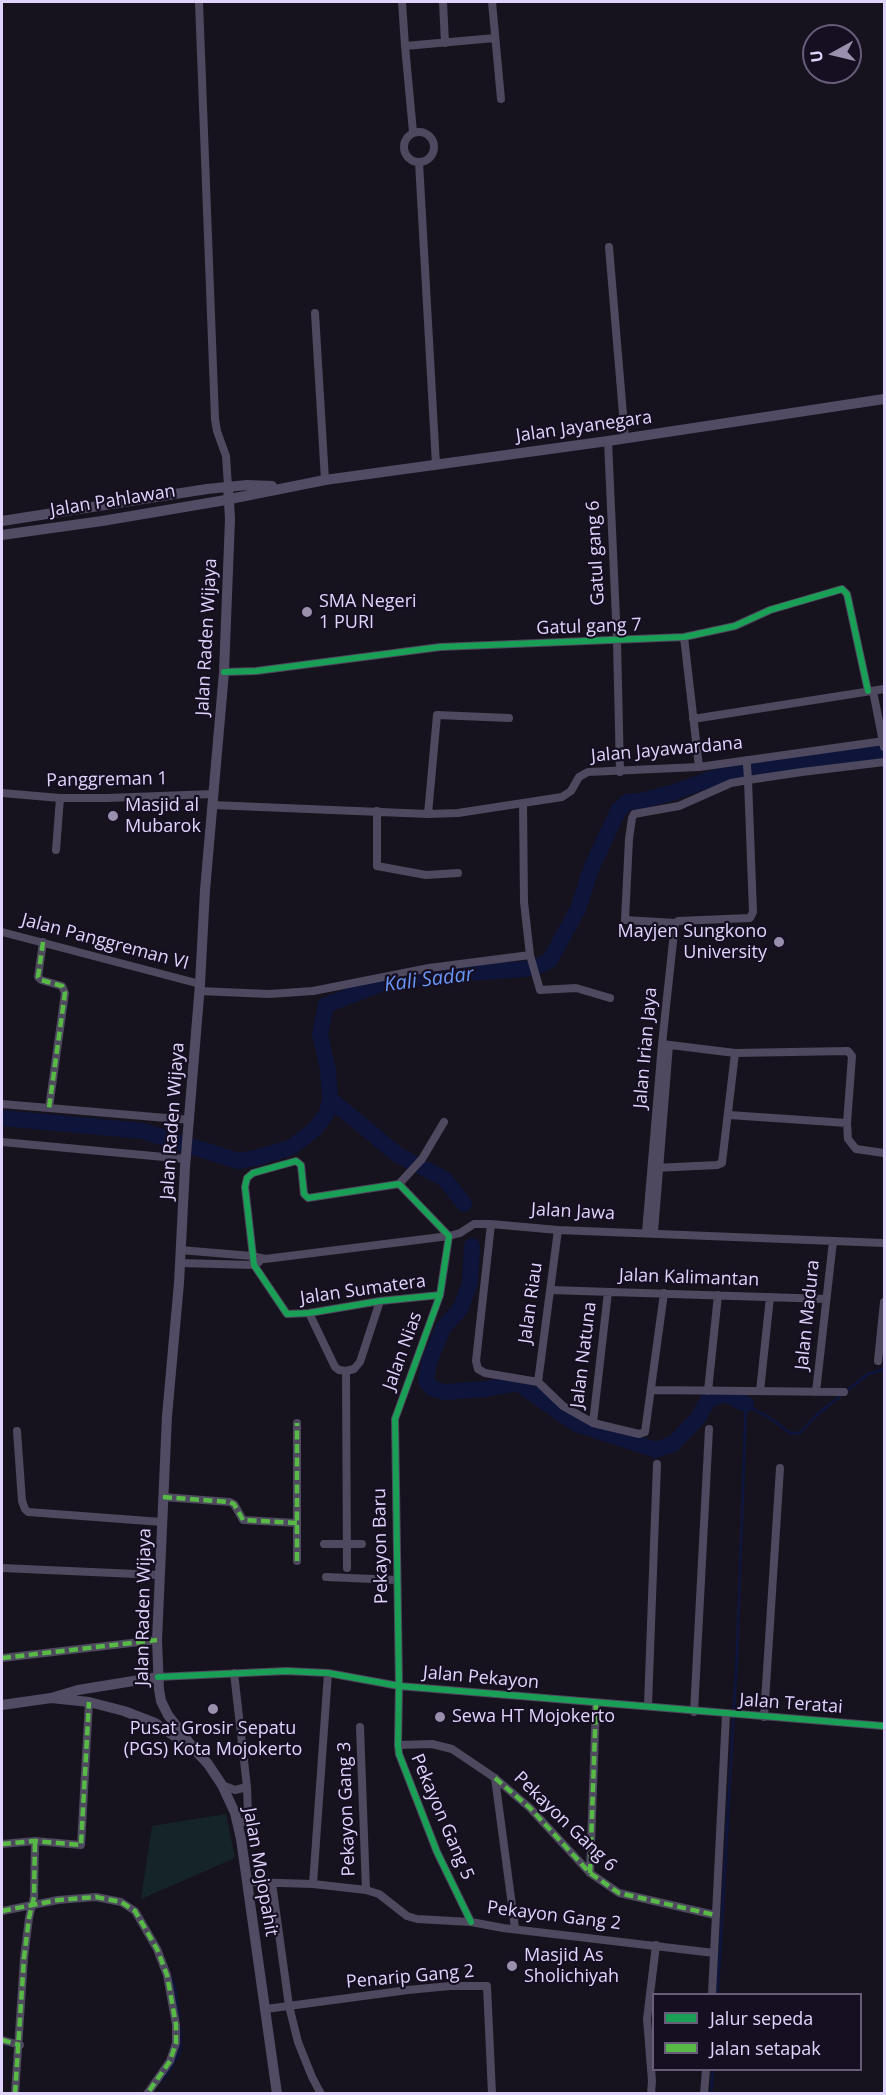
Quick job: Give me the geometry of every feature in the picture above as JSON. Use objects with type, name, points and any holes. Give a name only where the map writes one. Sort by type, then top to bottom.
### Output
[{"type":"main road","name":"Jalan Jayanegara","points":[[229,499],[325,480],[608,441],[885,399]]},
{"type":"main road","name":"Jalan Jayanegara","points":[[228,486],[288,487]]},
{"type":"main road","name":"Jalan Raden Wijaya","points":[[194,1749],[161,1701],[157,1640],[163,1497],[186,1155],[224,672],[228,486]]},
{"type":"main road","name":"Jalan Pahlawan","points":[[2,521],[228,486]]},
{"type":"main road","name":"Jalan Pahlawan","points":[[2,535],[102,521],[229,499]]},
{"type":"main road","name":"Jalan Mojopahit","points":[[2,1705],[158,1677]]},
{"type":"main road","name":"Jalan Mojopahit","points":[[51,1698],[89,1702],[124,1711],[155,1723],[194,1749],[208,1764],[222,1785],[238,1825],[277,2094]]},
{"type":"street","points":[[199,2],[215,419],[226,456],[228,486]]},
{"type":"street","points":[[402,2],[413,132]]},
{"type":"street","points":[[443,2],[445,42]]},
{"type":"street","points":[[492,2],[501,99]]},
{"type":"street","points":[[405,46],[495,38]]},
{"type":"street","points":[[419,131],[428,135],[434,144],[432,154],[425,161],[410,160],[404,152],[406,138],[413,132],[419,131]]},
{"type":"street","points":[[419,162],[436,465]]},
{"type":"street","points":[[609,247],[625,438]]},
{"type":"street","points":[[315,313],[325,480]]},
{"type":"street","name":"Gatul gang 6","points":[[608,441],[620,772]]},
{"type":"street","name":"Gatul gang 7","points":[[224,672],[277,669],[440,647],[684,637],[729,628],[764,612],[842,589],[847,594],[871,691]]},
{"type":"street","points":[[684,637],[699,767]]},
{"type":"street","points":[[693,719],[885,689]]},
{"type":"street","points":[[871,691],[884,744]]},
{"type":"street","points":[[428,814],[437,715],[508,718]]},
{"type":"street","name":"Jalan Jayawardana","points":[[213,799],[428,814],[458,813],[566,795],[582,774],[699,767],[884,744]]},
{"type":"street","points":[[747,762],[748,778],[752,916],[747,919],[678,921],[675,923],[625,920],[632,816],[637,813],[680,806],[725,784],[748,778],[885,762]]},
{"type":"street","name":"Panggreman 1","points":[[2,794],[60,798],[213,799]]},
{"type":"street","points":[[56,850],[60,798]]},
{"type":"street","points":[[523,803],[524,902],[530,957],[540,990],[576,988],[610,998]]},
{"type":"street","points":[[377,811],[377,866],[426,874],[458,873]]},
{"type":"street","name":"Jalan Irian Jaya","points":[[650,1232],[675,923]]},
{"type":"street","name":"Jalan Panggreman VI","points":[[2,932],[199,987],[269,994],[313,991],[429,968],[530,957]]},
{"type":"street","points":[[44,942],[38,977],[62,986],[65,993],[49,1108]]},
{"type":"street","points":[[666,1045],[735,1053],[848,1050],[852,1056],[848,1139],[853,1147],[885,1153]]},
{"type":"street","points":[[655,1168],[720,1165],[724,1160],[735,1053]]},
{"type":"street","points":[[2,1104],[190,1121]]},
{"type":"street","points":[[729,1115],[847,1123]]},
{"type":"street","points":[[253,1261],[245,1187],[250,1175],[298,1161],[301,1165],[304,1194],[310,1198],[399,1184],[422,1159],[444,1122]]},
{"type":"street","points":[[2,1142],[186,1155]]},
{"type":"street","points":[[399,1184],[449,1236]]},
{"type":"street","name":"Jalan Jawa","points":[[180,1263],[253,1261],[449,1236],[460,1233],[474,1224],[558,1230],[885,1243]]},
{"type":"street","points":[[491,1224],[477,1369],[485,1373],[538,1382],[563,1407],[593,1423],[639,1434],[646,1430],[664,1293]]},
{"type":"street","name":"Jalan Riau","points":[[538,1382],[558,1230]]},
{"type":"street","name":"Jalan Nias","points":[[399,1406],[440,1295],[449,1236]]},
{"type":"street","name":"Jalan Madura","points":[[816,1392],[832,1241]]},
{"type":"street","name":"Jalan Jawa","points":[[180,1250],[253,1261]]},
{"type":"street","name":"Jalan Sumatera","points":[[253,1261],[285,1312],[293,1315],[380,1301],[440,1295]]},
{"type":"street","name":"Jalan Kalimantan","points":[[550,1290],[826,1299]]},
{"type":"street","name":"Jalan Natuna","points":[[593,1423],[608,1292]]},
{"type":"street","points":[[708,1390],[718,1295]]},
{"type":"street","points":[[760,1391],[770,1297]]},
{"type":"street","points":[[309,1313],[335,1367],[346,1371],[354,1369],[360,1362],[380,1301]]},
{"type":"street","points":[[878,1361],[885,1302]]},
{"type":"street","points":[[346,1371],[347,1568]]},
{"type":"street","points":[[652,1390],[844,1392]]},
{"type":"street","name":"Pekayon Baru","points":[[399,1406],[394,1432],[399,1686]]},
{"type":"street","points":[[297,1423],[297,1561]]},
{"type":"street","points":[[694,1712],[709,1430]]},
{"type":"street","points":[[17,1431],[22,1501],[28,1512],[162,1522]]},
{"type":"street","points":[[648,1706],[657,1464]]},
{"type":"street","points":[[764,1717],[780,1468]]},
{"type":"street","points":[[163,1497],[230,1502],[234,1504],[243,1520],[297,1523]]},
{"type":"street","points":[[324,1544],[362,1544]]},
{"type":"street","points":[[2,1568],[159,1575]]},
{"type":"street","points":[[326,1577],[397,1580]]},
{"type":"street","points":[[2,1658],[157,1640]]},
{"type":"street","name":"Jalan Pekayon","points":[[158,1677],[286,1671],[328,1673],[399,1686],[648,1706],[694,1712]]},
{"type":"street","points":[[234,1673],[248,1814],[245,1821],[238,1825]]},
{"type":"street","points":[[313,1884],[328,1673]]},
{"type":"street","name":"Pekayon Gang 5","points":[[399,1686],[399,1754],[437,1852],[471,1922]]},
{"type":"street","points":[[2,1844],[35,1841],[81,1845],[89,1702]]},
{"type":"street","points":[[590,1873],[596,1703]]},
{"type":"street","name":"Jalan Teratai","points":[[694,1712],[885,1726]]},
{"type":"street","points":[[712,1993],[728,1714]]},
{"type":"street","name":"Pekayon Gang 3","points":[[360,1727],[366,1890]]},
{"type":"street","name":"Pekayon Gang 6","points":[[398,1745],[432,1744],[446,1747],[495,1778],[530,1808],[590,1873],[611,1889],[629,1897],[715,1915]]},
{"type":"street","points":[[495,1778],[515,1928]]},
{"type":"street","points":[[222,1785],[235,1790],[247,1787]]},
{"type":"street","points":[[15,2094],[24,1958],[33,1901],[35,1841]]},
{"type":"street","name":"Pekayon Gang 2","points":[[248,1882],[313,1884],[366,1890],[383,1896],[411,1918],[471,1922],[714,1953]]},
{"type":"street","points":[[272,1883],[289,2006],[298,2042],[321,2094]]},
{"type":"street","points":[[2,1911],[33,1901],[96,1897],[121,1902],[135,1911],[148,1931],[167,1975],[176,2025],[176,2043],[170,2061],[147,2094]]},
{"type":"street","points":[[651,2094],[647,2019],[656,1945]]},
{"type":"street","name":"Penarip Gang 2","points":[[266,2009],[408,1990],[450,1986],[487,1986],[492,2094]]},
{"type":"street","points":[[2,2040],[20,2045]]},
{"type":"street","points":[[704,2094],[706,2071]]},
{"type":"shaded area","points":[[226,1814],[235,1858],[141,1899],[152,1826]]},
{"type":"waterway","name":"Kali Sadar","points":[[2,1118],[143,1131],[238,1161],[292,1147],[315,1129],[327,1113],[330,1099],[328,1070],[320,1034],[326,1005],[385,982],[439,975],[525,969],[539,966],[550,960],[578,909],[591,869],[618,811],[627,802],[641,801],[671,793],[734,771],[884,750]]},
{"type":"waterway","points":[[330,1099],[398,1155],[445,1179],[464,1204]]},
{"type":"waterway","points":[[472,1246],[470,1283],[460,1309],[443,1328],[429,1362],[426,1381],[432,1388],[444,1392],[485,1389],[518,1383],[576,1424],[656,1450],[673,1444],[698,1418],[708,1400],[724,1394],[746,1404]]},
{"type":"waterway","points":[[746,1405],[770,1418],[790,1433],[800,1433],[818,1414],[868,1374],[884,1369]]},
{"type":"waterway","points":[[717,1953],[720,1954],[737,1655],[746,1404]]},
{"type":"waterway","points":[[717,1993],[720,1954]]},
{"type":"waterway","points":[[171,1977],[175,1988],[179,2018]]},
{"type":"waterway","points":[[161,2081],[180,2051],[180,2027]]},
{"type":"waterway","points":[[711,2094],[713,2071]]},
{"type":"marked path","points":[[43,942],[38,977],[62,986],[65,993],[49,1108]]},
{"type":"marked path","points":[[297,1423],[297,1561]]},
{"type":"marked path","points":[[163,1497],[230,1502],[234,1504],[243,1520],[297,1523]]},
{"type":"marked path","points":[[2,1658],[157,1640]]},
{"type":"marked path","points":[[2,1844],[35,1841],[81,1845],[89,1702]]},
{"type":"marked path","points":[[590,1873],[596,1703]]},
{"type":"marked path","points":[[495,1778],[530,1808],[590,1873],[619,1893],[715,1915]]},
{"type":"marked path","points":[[15,2094],[24,1958],[34,1897],[35,1841]]},
{"type":"marked path","points":[[2,1911],[58,1900],[96,1897],[121,1902],[135,1911],[157,1949],[167,1975],[176,2025],[176,2043],[170,2061],[147,2094]]},
{"type":"marked path","points":[[2,2040],[20,2045]]},
{"type":"cycle path","points":[[224,672],[256,671],[440,647],[684,637],[735,626],[770,610],[842,589],[847,594],[868,691]]},
{"type":"cycle path","points":[[440,1295],[287,1314],[254,1265],[245,1187],[247,1178],[253,1173],[296,1161],[301,1165],[304,1194],[308,1198],[399,1184],[449,1236],[440,1295],[395,1419],[398,1745],[399,1754],[437,1852],[471,1922]]},
{"type":"cycle path","points":[[158,1677],[286,1671],[328,1673],[399,1686],[884,1726]]},
{"type":"place","name":"SMA Negeri 1 PURI","points":[[307,612]]},
{"type":"place","name":"Masjid al Mubarok","points":[[113,816]]},
{"type":"place","name":"Mayjen Sungkono University","points":[[779,942]]},
{"type":"place","name":"Pusat Grosir Sepatu (PGS) Kota Mojokerto","points":[[213,1709]]},
{"type":"place","name":"Sewa HT Mojokerto","points":[[440,1717]]},
{"type":"place","name":"Masjid As Sholichiyah","points":[[512,1966]]}]
